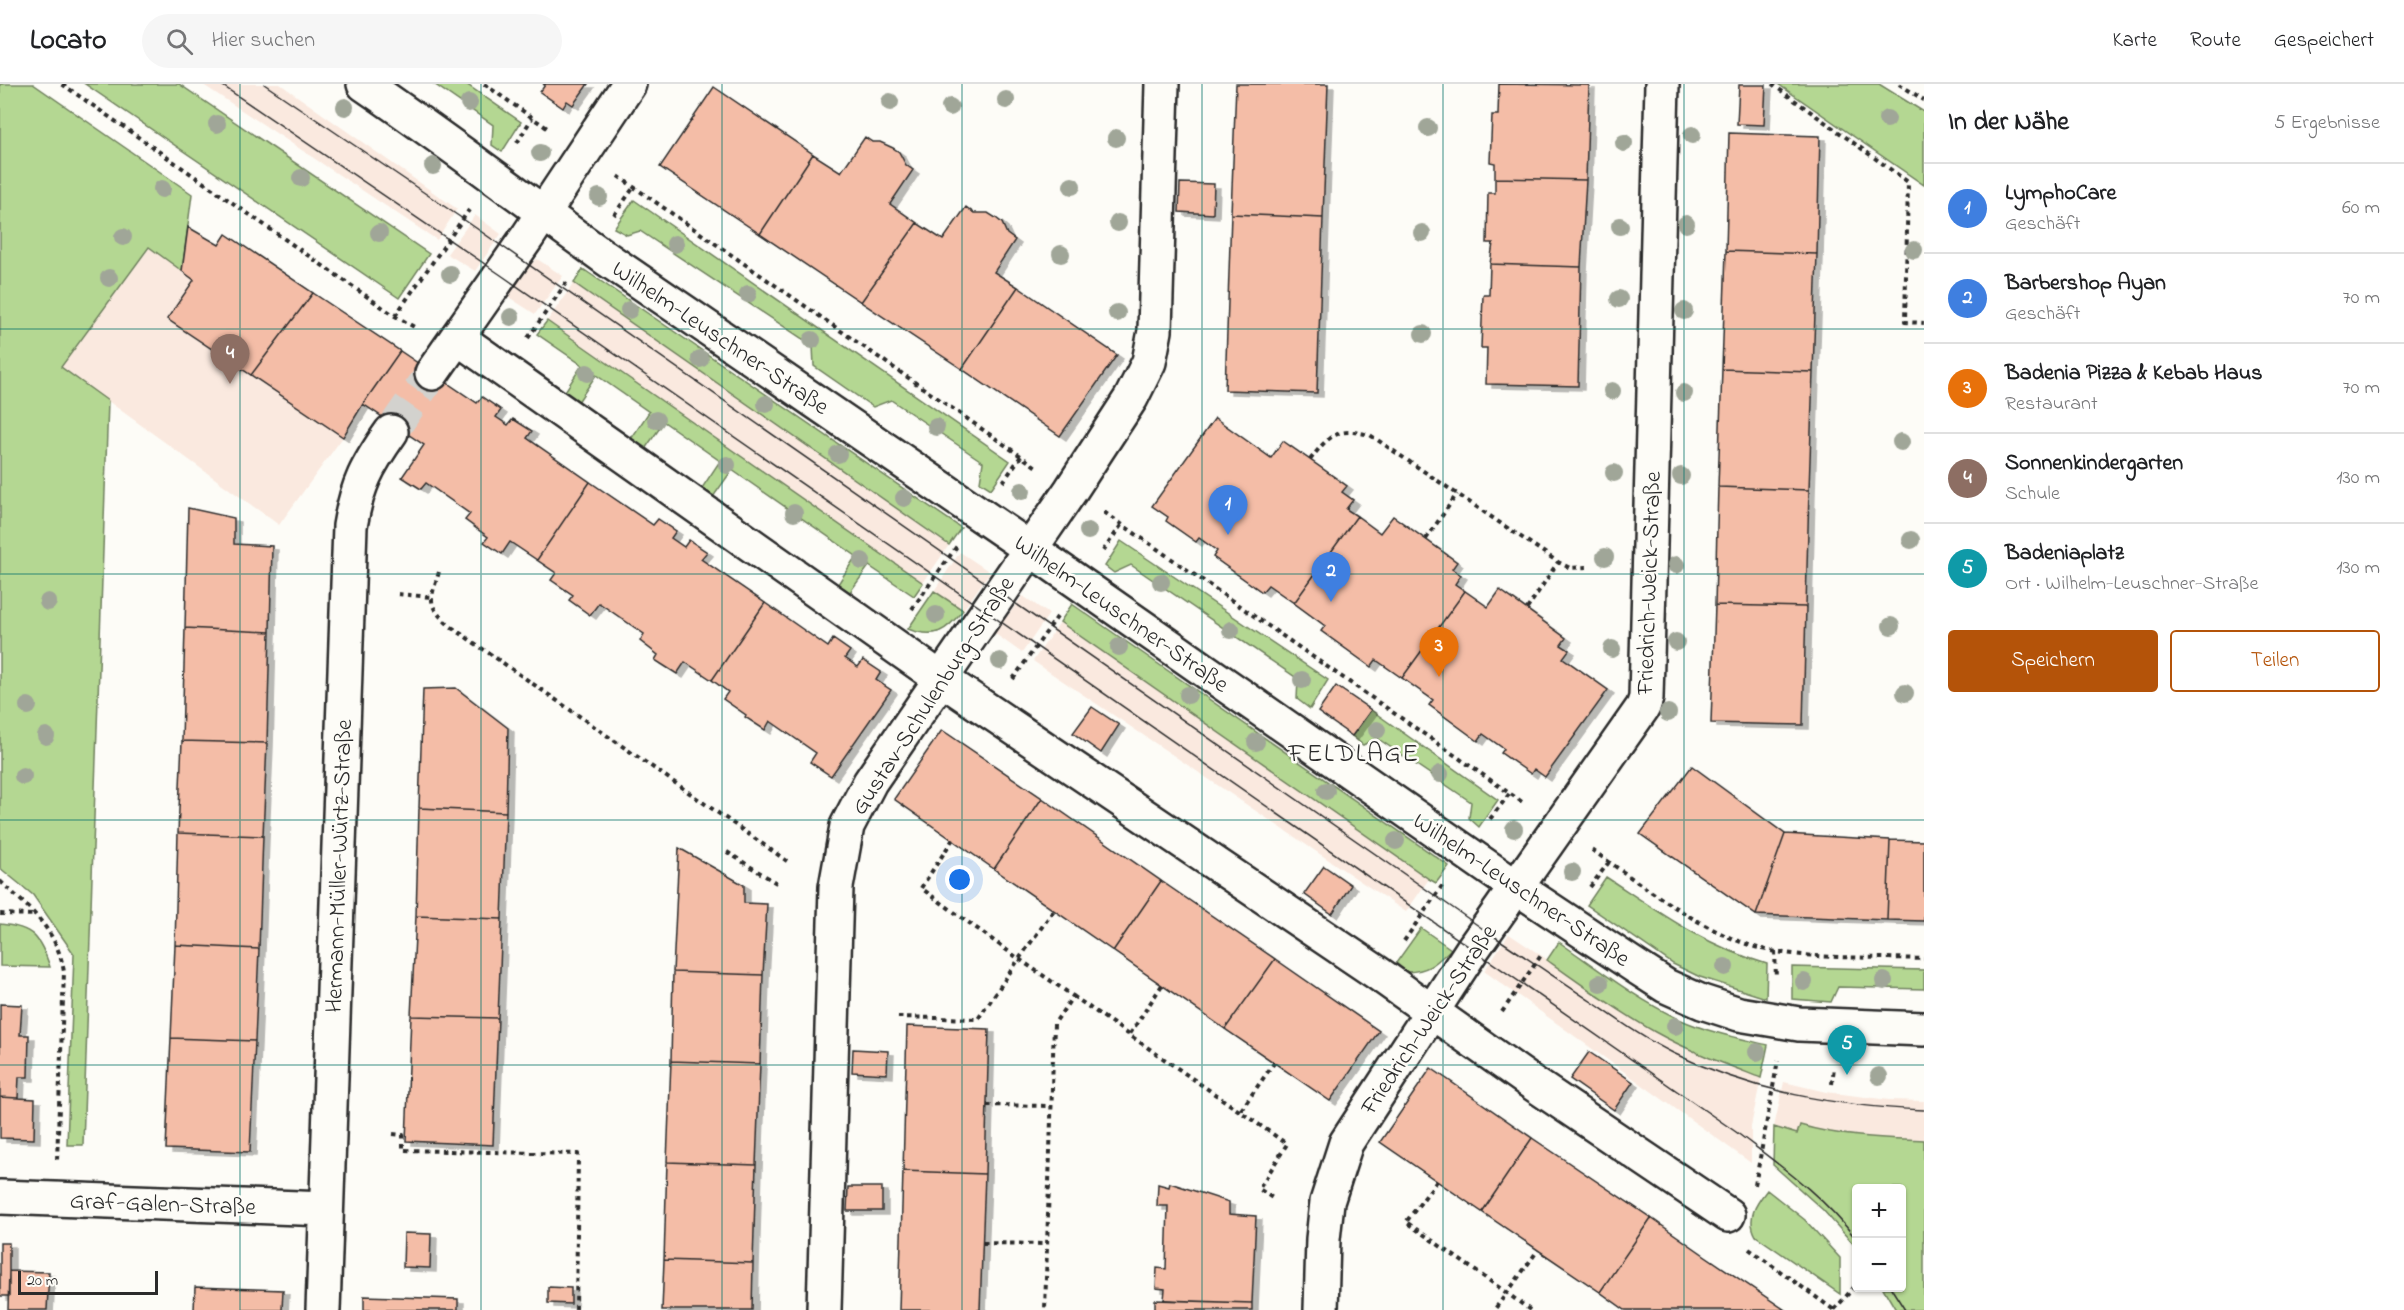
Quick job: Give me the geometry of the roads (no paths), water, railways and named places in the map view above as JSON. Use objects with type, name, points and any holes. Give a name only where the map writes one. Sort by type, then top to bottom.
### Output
[{"type":"street","name":"Wilhelm-Leuschner-Straße","points":[[364,84],[448,141],[543,214],[1516,887],[1666,986],[1702,1002],[1739,1014],[1779,1021],[1799,1024],[1924,1029]]},
{"type":"street","points":[[432,373],[543,214],[629,84]]},
{"type":"street","name":"Gustav-Schulenburg-Straße","points":[[824,1310],[836,887],[847,826],[870,782],[1071,490],[1144,376],[1153,347],[1162,84]]},
{"type":"street","name":"Friedrich-Weick-Straße","points":[[1321,1310],[1323,1239],[1327,1202],[1335,1171],[1346,1143],[1516,887],[1643,707],[1646,698],[1662,84]]},
{"type":"street","points":[[458,338],[940,678],[1432,1011],[1528,1080],[1732,1218]]},
{"type":"street","name":"Hermann-Müller-Würtz-Straße","points":[[323,1310],[350,526],[356,495],[364,473],[391,432]]},
{"type":"street","name":"Graf-Galen-Straße","points":[[0,1197],[327,1209]]},
{"type":"tunnel","points":[[391,432],[432,373]]},
{"type":"tram line","points":[[220,84],[501,275],[1736,1132],[1815,1195],[1855,1238]]},
{"type":"tram line","points":[[264,84],[463,219],[1486,931],[1641,1035],[1703,1066],[1764,1087],[1795,1095],[1858,1105],[1924,1110]]},
{"type":"tram line","points":[[1894,1292],[1905,1310]]},
{"type":"place","name":"Sonnenkindergarten","points":[[230,384]]},
{"type":"place","name":"LymphoCare","points":[[1228,535]]},
{"type":"place","name":"Barbershop Ayan","points":[[1331,602]]},
{"type":"place","name":"Badenia Pizza & Kebab Haus","points":[[1439,677]]},
{"type":"place","name":"Badeniaplatz","points":[[1847,1075]]},
{"type":"district","name":"FELDLAGE","points":[[1354,752]]}]
